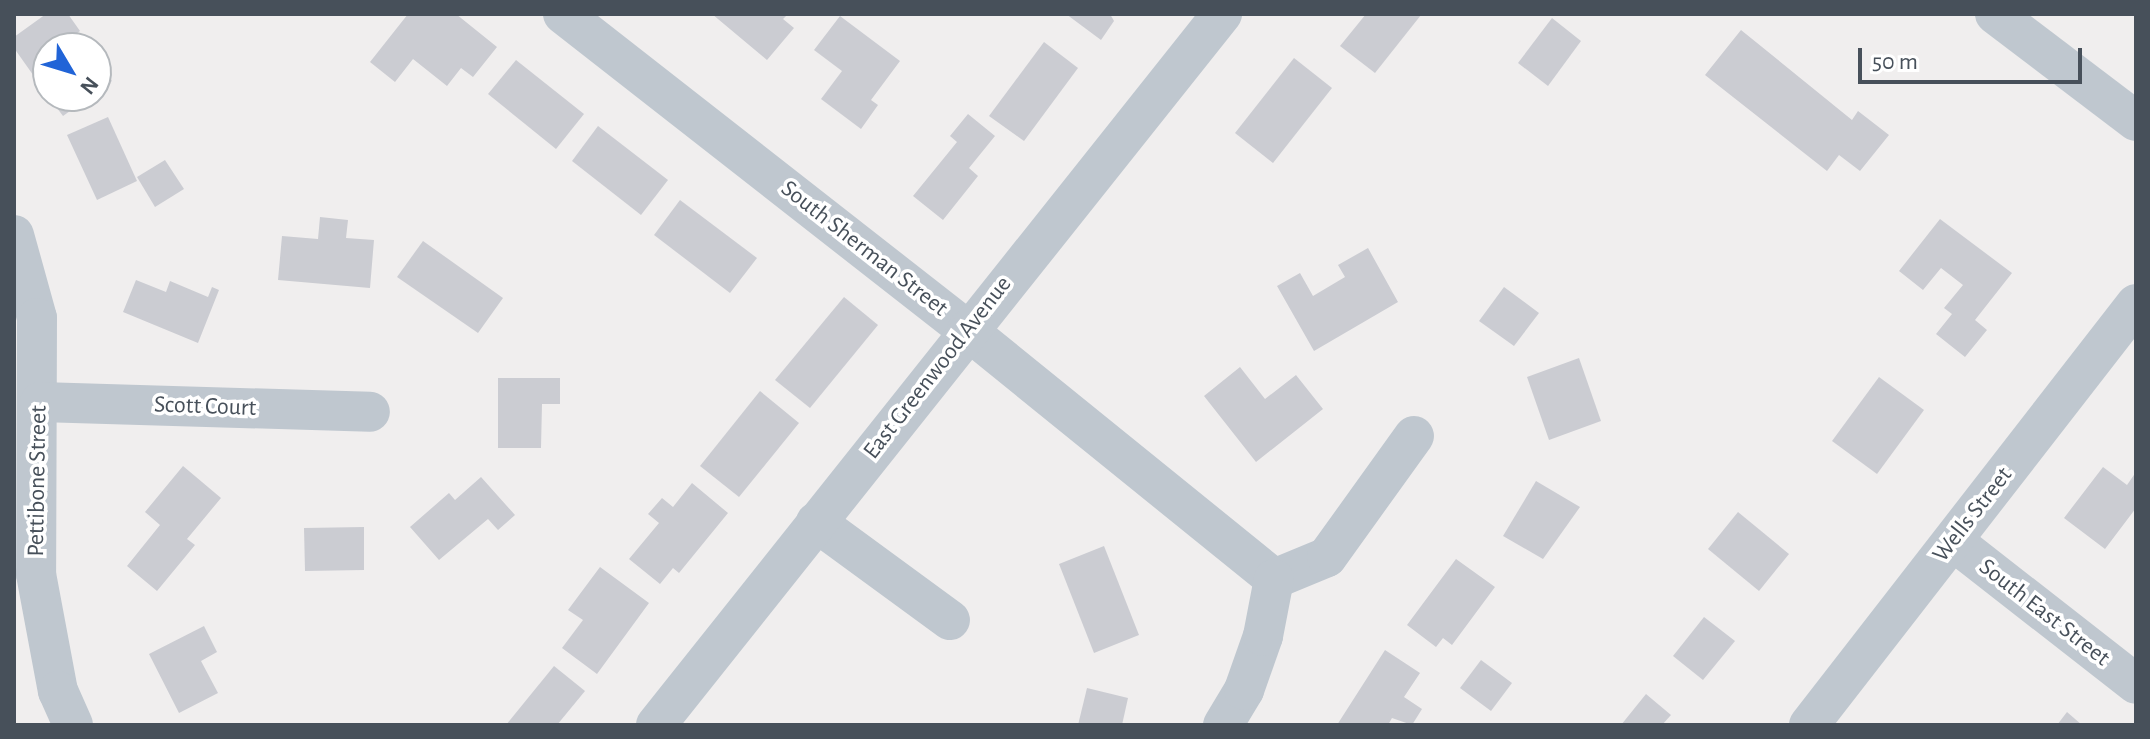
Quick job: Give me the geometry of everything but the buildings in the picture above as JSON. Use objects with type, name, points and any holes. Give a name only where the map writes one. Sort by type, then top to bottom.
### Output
[{"type":"street","name":"South Sherman Street","points":[[563,14],[967,330],[1274,579]]},
{"type":"street","name":"East Greenwood Avenue","points":[[656,725],[967,330],[1222,14]]},
{"type":"street","points":[[1995,14],[2136,121]]},
{"type":"street","name":"Pettibone Street","points":[[14,235],[37,318],[40,402],[36,574],[58,691],[73,725]]},
{"type":"street","name":"Wells Street","points":[[1809,725],[2136,304]]},
{"type":"street","name":"Scott Court","points":[[40,402],[370,412]]},
{"type":"street","points":[[1223,725],[1258,650],[1274,579],[1327,557],[1414,436]]},
{"type":"street","points":[[816,522],[950,620]]},
{"type":"street","name":"South East Street","points":[[1953,541],[2136,684]]}]
